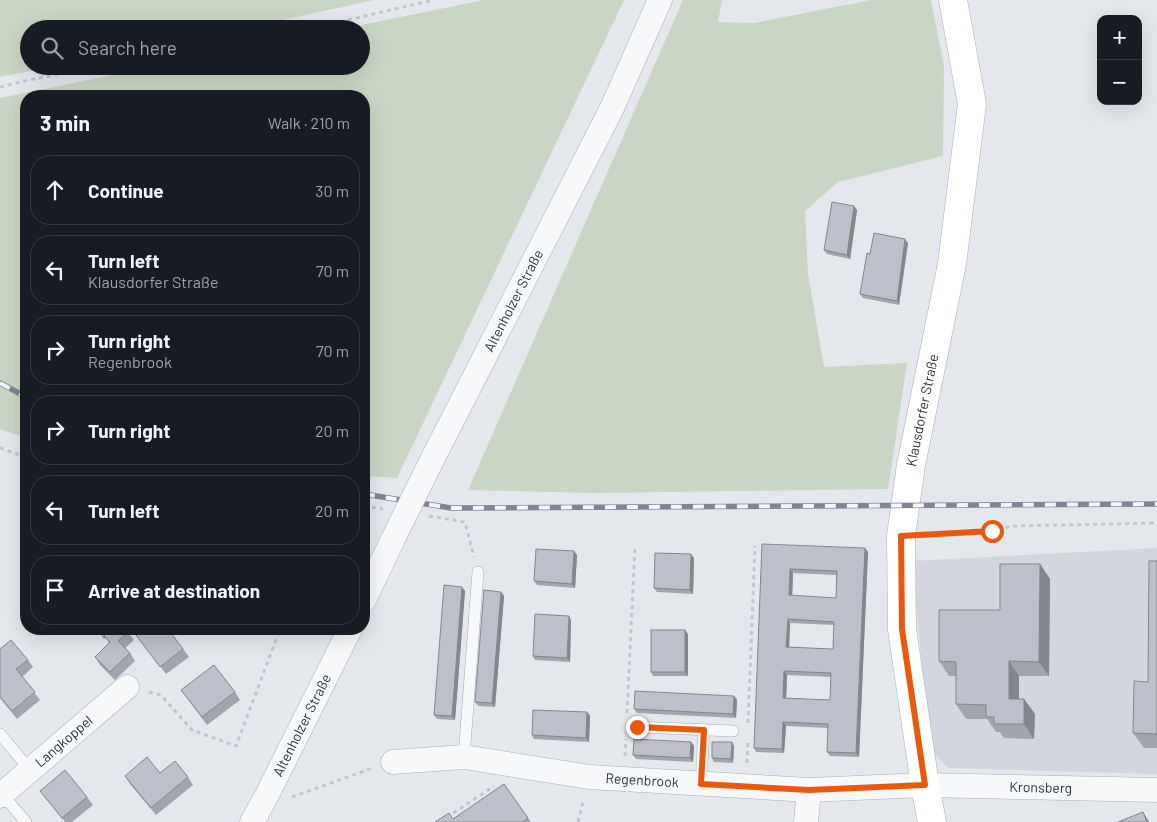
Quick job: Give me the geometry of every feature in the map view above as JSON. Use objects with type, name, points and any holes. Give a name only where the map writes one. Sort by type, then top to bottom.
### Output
[{"type":"street","name":"Altenholzer Straße","points":[[370,587],[432,460],[612,108],[660,0]]},
{"type":"street","name":"Klausdorfer Straße","points":[[932,822],[902,629],[901,536],[911,465],[952,264],[972,104],[953,0]]},
{"type":"street","name":"Altenholzer Straße","points":[[252,822],[347,635]]},
{"type":"street","name":"Langkoppel","points":[[1,795],[127,687]]},
{"type":"street","name":"Regenbrook","points":[[393,762],[464,757],[589,776],[809,790],[925,785]]},
{"type":"street","name":"Kronsberg","points":[[925,785],[1157,790]]},
{"type":"street","points":[[806,822],[809,790]]},
{"type":"lane","points":[[464,757],[478,572]]},
{"type":"lane","points":[[637,727],[733,731]]},
{"type":"lane","points":[[701,784],[704,730]]},
{"type":"lane","points":[[0,734],[30,770]]},
{"type":"lane","points":[[1,795],[26,822]]},
{"type":"path","points":[[348,20],[434,0]]},
{"type":"path","points":[[0,88],[54,75]]},
{"type":"path","points":[[0,448],[20,455]]},
{"type":"path","points":[[370,507],[391,510]]},
{"type":"path","points":[[419,515],[465,522],[478,572]]},
{"type":"path","points":[[901,536],[992,531],[1012,526],[1157,523]]},
{"type":"path","points":[[748,728],[755,546]]},
{"type":"path","points":[[627,716],[635,547]]},
{"type":"path","points":[[127,687],[161,694],[192,730],[236,746],[278,635]]},
{"type":"path","points":[[624,779],[626,735]]},
{"type":"path","points":[[746,786],[748,738]]},
{"type":"path","points":[[266,797],[288,798],[393,762]]},
{"type":"path","points":[[440,822],[524,766]]},
{"type":"shaded area","points":[[1157,548],[1157,774],[948,768],[930,749],[912,561]]},
{"type":"green space","points":[[0,0],[374,0],[283,20],[20,20],[20,73],[0,77]]},
{"type":"green space","points":[[484,0],[624,0],[397,478],[370,476],[370,90],[39,90],[113,75],[370,75],[370,23]]},
{"type":"green space","points":[[683,0],[722,0],[718,22],[754,23],[871,0],[931,0],[944,67],[943,156],[838,182],[805,211],[808,274],[824,367],[907,363],[888,489],[594,493],[468,490]]},
{"type":"green space","points":[[20,94],[20,436],[0,429],[0,98]]},
{"type":"building","points":[[832,202],[854,206],[847,255],[824,250]]},
{"type":"building","points":[[874,233],[905,239],[897,301],[860,294],[867,253],[870,254]]},
{"type":"building","points":[[762,544],[865,548],[856,753],[827,752],[828,724],[783,722],[782,749],[754,748]],"holes":[[[790,569],[837,571],[836,598],[789,595]],[[788,619],[834,622],[833,649],[786,647]],[[784,671],[831,673],[830,700],[783,698]]]},
{"type":"building","points":[[536,549],[574,551],[572,584],[534,581]]},
{"type":"building","points":[[655,553],[691,554],[690,590],[654,588]]},
{"type":"building","points":[[1149,561],[1157,561],[1157,734],[1133,733],[1134,681],[1148,682]]},
{"type":"building","points":[[1000,564],[1040,564],[1039,662],[1009,661],[1009,699],[1024,699],[1024,724],[994,724],[994,717],[986,717],[986,705],[956,704],[956,662],[939,661],[939,610],[1000,610]]},
{"type":"building","points":[[444,585],[462,587],[452,716],[434,715]]},
{"type":"building","points":[[484,590],[501,592],[492,703],[475,702]]},
{"type":"building","points":[[535,614],[569,616],[567,658],[533,656]]},
{"type":"building","points":[[651,630],[685,630],[685,672],[651,672]]},
{"type":"building","points":[[125,635],[118,641],[130,653],[110,672],[95,657],[110,642],[104,636]]},
{"type":"building","points":[[136,635],[172,635],[183,649],[160,667]]},
{"type":"building","points":[[11,640],[28,660],[16,669],[35,692],[12,711],[0,697],[0,649]]},
{"type":"building","points":[[214,665],[235,692],[202,717],[181,690]]},
{"type":"building","points":[[635,691],[734,696],[733,714],[634,709]]},
{"type":"building","points":[[533,710],[587,712],[586,738],[532,735]]},
{"type":"building","points":[[634,739],[691,742],[690,758],[633,755]]},
{"type":"building","points":[[712,742],[732,742],[731,759],[712,758]]},
{"type":"building","points":[[147,757],[160,773],[175,761],[188,777],[151,808],[125,776]]},
{"type":"building","points":[[65,770],[87,797],[62,818],[40,791]]},
{"type":"building","points":[[504,784],[528,818],[523,822],[435,822],[449,813],[453,819]]},
{"type":"building","points":[[1143,812],[1147,822],[1118,822]]},
{"type":"railway","points":[[0,383],[20,394]]},
{"type":"railway","points":[[370,495],[451,508],[1157,504]]},
{"type":"route","points":[[637,727],[704,730],[701,784],[809,790],[925,785],[902,629],[901,536],[992,531]]}]
